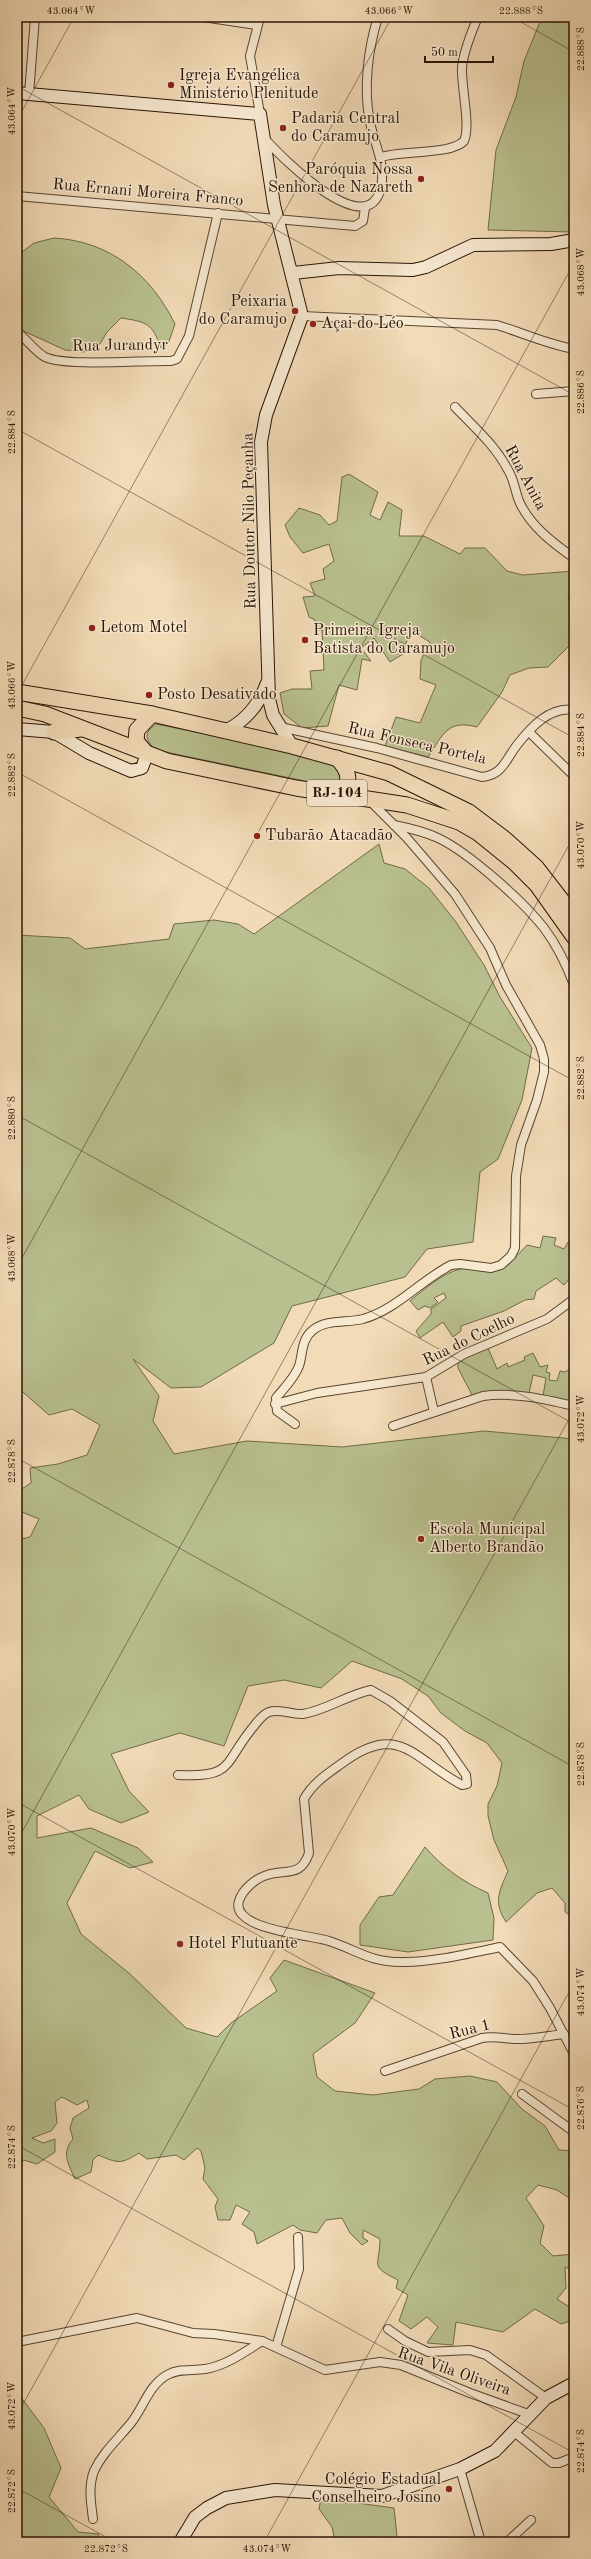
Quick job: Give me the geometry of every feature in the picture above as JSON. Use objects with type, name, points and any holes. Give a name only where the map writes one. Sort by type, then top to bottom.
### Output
[{"type":"highway","name":"RJ-104","points":[[17,692],[152,714],[292,746],[389,773],[469,812],[506,840],[536,867],[574,916]]},
{"type":"highway","name":"RJ-104","points":[[17,708],[45,714],[147,754],[296,788],[367,798],[437,813],[478,833],[515,863],[537,885],[574,937]]},
{"type":"highway","points":[[147,754],[136,741],[137,730],[152,714]]},
{"type":"highway","points":[[54,732],[85,729]]},
{"type":"highway","points":[[336,793],[345,788],[348,781],[346,769],[337,758]]},
{"type":"street","points":[[29,94],[35,17]]},
{"type":"street","points":[[203,17],[259,21],[250,56],[277,218],[293,273],[302,316],[497,325],[527,334],[558,347],[574,349]]},
{"type":"street","points":[[264,138],[290,166],[354,208],[365,208],[373,204],[378,198],[382,182],[381,157],[370,122],[368,98],[372,38],[378,17]]},
{"type":"street","points":[[381,157],[393,153],[451,148],[460,145],[467,135],[462,66],[467,43],[478,17]]},
{"type":"street","points":[[17,93],[260,114]]},
{"type":"street","name":"Rua Ernani Moreira Franco","points":[[17,196],[355,226],[363,221],[365,208]]},
{"type":"street","name":"Rua Jurandyr","points":[[17,332],[44,356],[53,360],[107,362],[177,359],[189,336],[218,213]]},
{"type":"street","points":[[293,273],[339,268],[413,270],[426,268],[473,245],[551,244],[574,240]]},
{"type":"street","name":"Rua Doutor Nilo Peçanha","points":[[292,746],[280,727],[269,699],[261,442],[266,415],[302,316]]},
{"type":"street","points":[[536,394],[574,391]]},
{"type":"street","name":"Rua Anita","points":[[455,407],[494,448],[509,470],[519,502],[539,530],[574,558]]},
{"type":"street","name":"Rua Doutor Nilo Peçanha","points":[[225,731],[243,721],[252,710],[269,678]]},
{"type":"street","name":"Rua Fonseca Portela","points":[[280,727],[377,748],[482,777],[491,776],[499,771],[516,745],[552,712],[561,708],[574,710]]},
{"type":"street","points":[[17,730],[54,732],[89,753],[131,771],[142,768],[147,754]]},
{"type":"street","points":[[529,732],[573,773]]},
{"type":"street","points":[[295,1424],[277,1411],[275,1404],[276,1398],[293,1378],[299,1365],[302,1348],[312,1330],[322,1325],[348,1322],[379,1312],[451,1265],[460,1264],[491,1268],[501,1265],[511,1256],[515,1248],[516,1176],[521,1145],[537,1100],[544,1072],[540,1045],[506,984],[490,948],[477,927],[455,894],[426,860],[367,798]]},
{"type":"street","points":[[393,825],[414,829],[438,838],[470,858],[526,909],[544,929],[574,985]]},
{"type":"street","name":"Rua do Coelho","points":[[275,1404],[317,1393],[426,1377],[464,1354],[547,1319],[574,1299]]},
{"type":"street","points":[[426,1377],[434,1412]]},
{"type":"street","points":[[393,1426],[483,1396],[495,1394],[524,1396],[574,1406]]},
{"type":"street","points":[[178,1775],[204,1777],[223,1770],[245,1736],[261,1717],[269,1712],[302,1714],[324,1707],[358,1692],[371,1690],[390,1700],[443,1742],[466,1775],[467,1784],[462,1785],[456,1782],[416,1754],[391,1744],[380,1743],[350,1757],[314,1784],[304,1799],[309,1853],[306,1862],[297,1869],[285,1873],[267,1874],[252,1884],[244,1891],[238,1902],[239,1910],[244,1917],[257,1925],[329,1941],[380,1962],[404,1962],[500,1947],[533,1981],[574,2054]]},
{"type":"street","name":"Rua 1","points":[[385,2072],[482,2038],[496,2036],[514,2039],[564,2034]]},
{"type":"street","points":[[522,2094],[574,2132]]},
{"type":"street","points":[[276,2347],[299,2269],[298,2237]]},
{"type":"street","name":"Rua Vila Oliveira","points":[[17,2342],[137,2318],[193,2333],[214,2334],[262,2341],[325,2370],[380,2362],[401,2365],[470,2394],[531,2415]]},
{"type":"street","points":[[388,2329],[405,2341],[428,2352],[470,2350],[486,2355],[546,2398]]},
{"type":"street","points":[[93,2519],[90,2492],[94,2472],[107,2449],[131,2423],[156,2383],[167,2375],[181,2370],[205,2369],[223,2363],[262,2341]]},
{"type":"street","points":[[180,2542],[196,2517],[207,2508],[226,2498],[275,2490],[382,2496],[460,2470],[495,2451],[546,2398],[574,2383]]},
{"type":"street","points":[[514,2432],[552,2463],[559,2463],[574,2457]]},
{"type":"street","points":[[460,2470],[481,2542]]},
{"type":"street","points":[[507,2542],[531,2520]]},
{"type":"green space","points":[[542,17],[574,17],[574,232],[488,230],[496,150],[516,97],[524,61]]},
{"type":"green space","points":[[54,238],[93,246],[111,254],[141,276],[154,290],[175,324],[168,344],[161,348],[155,333],[147,325],[137,321],[121,318],[107,332],[100,344],[84,352],[65,350],[17,328],[18,255],[34,243]]},
{"type":"green space","points":[[349,474],[378,492],[370,515],[380,520],[388,502],[402,510],[399,536],[424,536],[460,554],[465,548],[485,548],[507,571],[523,575],[574,571],[574,591],[568,598],[574,607],[574,641],[548,667],[529,668],[510,675],[502,692],[477,727],[459,725],[452,727],[442,736],[428,757],[385,746],[396,717],[420,723],[436,685],[420,679],[421,660],[430,642],[410,630],[403,654],[390,662],[374,638],[361,648],[371,661],[362,659],[357,690],[339,685],[328,726],[302,728],[284,714],[280,693],[292,689],[312,689],[310,671],[324,670],[322,630],[315,630],[315,620],[309,617],[303,597],[315,596],[310,583],[325,579],[323,569],[334,561],[329,544],[303,553],[290,537],[285,525],[299,508],[320,515],[329,525],[337,521],[342,477]]},
{"type":"green space","points":[[156,724],[255,744],[329,763],[341,769],[341,781],[333,785],[314,783],[156,750],[148,740],[147,734]]},
{"type":"green space","points":[[379,844],[384,863],[405,869],[429,888],[456,922],[484,965],[500,997],[532,1048],[522,1100],[498,1159],[480,1172],[473,1242],[427,1249],[405,1277],[292,1306],[274,1343],[201,1387],[171,1388],[133,1359],[159,1396],[153,1421],[174,1454],[247,1441],[342,1447],[484,1431],[574,1439],[574,1918],[565,1912],[565,1903],[552,1888],[537,1893],[506,1922],[500,1909],[499,1897],[508,1871],[494,1840],[488,1816],[488,1804],[497,1786],[502,1763],[487,1743],[465,1731],[441,1713],[428,1696],[402,1679],[352,1661],[321,1688],[284,1680],[248,1686],[224,1746],[180,1733],[111,1754],[129,1791],[149,1812],[121,1823],[89,1809],[79,1795],[37,1816],[37,1838],[91,1828],[138,1848],[153,1862],[130,1868],[95,1851],[67,1903],[81,1934],[130,1974],[186,2028],[217,2037],[231,2023],[277,1991],[270,1978],[284,1960],[375,1993],[355,2023],[313,2054],[317,2077],[335,2091],[373,2095],[419,2089],[435,2079],[470,2076],[497,2082],[522,2109],[545,2126],[559,2150],[574,2151],[574,2214],[572,2200],[557,2190],[538,2185],[526,2198],[544,2226],[540,2243],[553,2256],[574,2254],[574,2268],[571,2270],[565,2267],[566,2288],[557,2299],[571,2308],[573,2320],[561,2324],[535,2309],[503,2332],[456,2322],[453,2345],[427,2343],[438,2327],[427,2317],[411,2329],[399,2321],[408,2295],[396,2288],[398,2280],[379,2268],[378,2260],[380,2239],[363,2230],[363,2238],[368,2241],[362,2245],[350,2233],[342,2218],[326,2220],[317,2233],[300,2230],[293,2225],[257,2244],[254,2232],[242,2224],[250,2212],[236,2205],[230,2220],[218,2220],[215,2207],[218,2199],[203,2179],[205,2168],[201,2151],[197,2148],[184,2160],[176,2155],[147,2159],[139,2153],[127,2160],[119,2162],[98,2155],[93,2160],[91,2172],[75,2179],[67,2158],[67,2149],[73,2139],[70,2128],[73,2118],[89,2108],[87,2100],[77,2105],[62,2097],[55,2102],[57,2123],[51,2131],[32,2138],[43,2143],[55,2139],[55,2152],[37,2164],[23,2160],[17,2173],[17,1593],[22,1588],[17,1568],[17,1540],[30,1537],[39,1519],[17,1510],[17,1492],[31,1483],[30,1468],[58,1464],[87,1455],[100,1425],[72,1409],[49,1415],[17,1387],[17,935],[70,938],[85,949],[169,939],[174,924],[214,920],[238,924],[254,934]]},
{"type":"green space","points":[[543,1236],[556,1238],[554,1245],[564,1249],[568,1242],[574,1244],[574,1266],[570,1273],[570,1278],[564,1285],[556,1278],[536,1291],[534,1299],[525,1300],[504,1311],[461,1326],[461,1331],[453,1337],[443,1322],[420,1338],[416,1331],[431,1314],[431,1309],[446,1298],[444,1293],[434,1298],[438,1302],[430,1308],[425,1306],[418,1310],[410,1301],[434,1282],[453,1271],[465,1268],[488,1271],[501,1268],[512,1260],[527,1245],[540,1248]]},
{"type":"green space","points":[[488,1348],[497,1369],[507,1363],[508,1367],[525,1360],[524,1357],[533,1353],[540,1367],[548,1365],[546,1372],[550,1373],[549,1380],[557,1381],[560,1371],[565,1372],[574,1366],[574,1402],[543,1396],[546,1378],[533,1375],[529,1393],[489,1392],[472,1395],[458,1368],[458,1361],[464,1356]]},
{"type":"green space","points":[[425,1847],[439,1862],[454,1874],[488,1893],[494,1918],[493,1940],[408,1952],[360,1945],[360,1925],[379,1897],[393,1895]]},
{"type":"green space","points":[[17,2392],[44,2428],[61,2468],[49,2497],[78,2532],[99,2534],[96,2542],[17,2542]]},
{"type":"green space","points":[[321,2498],[394,2508],[397,2536],[396,2542],[335,2542],[332,2527],[319,2509]]},
{"type":"place","name":"Igreja Evangélica Ministério Plenitude","points":[[171,85]]},
{"type":"place","name":"Padaria Central do Caramujo","points":[[283,128]]},
{"type":"place","name":"Paróquia Nossa Senhora de Nazareth","points":[[421,179]]},
{"type":"place","name":"Peixaria do Caramujo","points":[[295,311]]},
{"type":"place","name":"Açai do Léo","points":[[313,324]]},
{"type":"place","name":"Letom Motel","points":[[92,628]]},
{"type":"place","name":"Primeira Igreja Batista do Caramujo","points":[[305,640]]},
{"type":"place","name":"Posto Desativado","points":[[149,695]]},
{"type":"place","name":"Tubarão Atacadão","points":[[257,836]]},
{"type":"place","name":"Escola Municipal Alberto Brandão","points":[[421,1539]]},
{"type":"place","name":"Hotel Flutuante","points":[[180,1944]]},
{"type":"place","name":"Colégio Estadual Conselheiro Josino","points":[[449,2489]]}]
